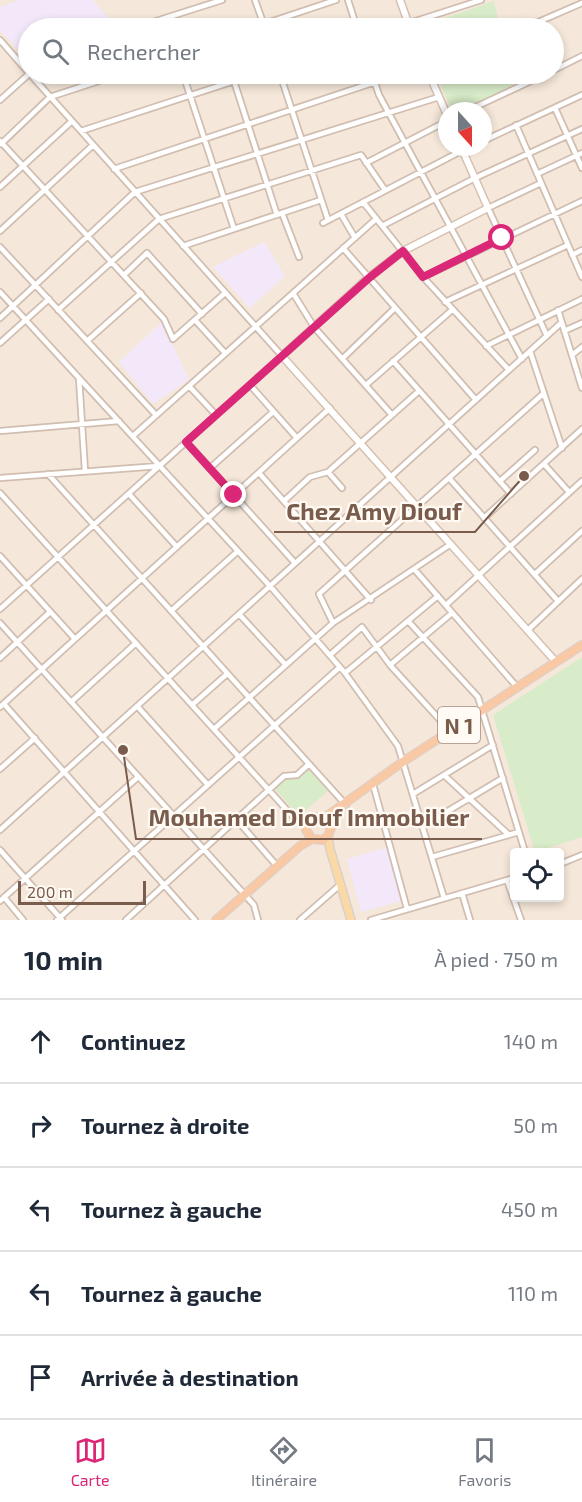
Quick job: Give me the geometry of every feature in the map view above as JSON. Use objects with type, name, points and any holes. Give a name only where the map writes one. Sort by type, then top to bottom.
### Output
[{"type":"highway","name":"N 1","points":[[324,818],[346,805],[404,761],[582,645]]},
{"type":"highway","points":[[329,831],[338,810]]},
{"type":"highway","points":[[311,835],[313,818],[324,818],[329,831]]},
{"type":"highway","points":[[216,920],[311,835],[329,831]]},
{"type":"main road","points":[[400,0],[406,18]]},
{"type":"main road","points":[[433,84],[441,102]]},
{"type":"main road","points":[[467,156],[488,208],[403,251],[369,278],[282,356],[556,662]]},
{"type":"main road","points":[[329,831],[330,849],[351,920]]},
{"type":"main road","points":[[311,835],[330,849]]},
{"type":"street","points":[[165,18],[222,0]]},
{"type":"street","points":[[255,0],[261,18]]},
{"type":"street","points":[[288,18],[336,0]]},
{"type":"street","points":[[348,0],[354,18]]},
{"type":"street","points":[[431,18],[481,0]]},
{"type":"street","points":[[547,18],[582,3]]},
{"type":"street","points":[[0,40],[18,60]]},
{"type":"street","points":[[564,65],[582,56]]},
{"type":"street","points":[[0,100],[18,83]]},
{"type":"street","points":[[0,609],[282,356],[39,84]]},
{"type":"street","points":[[90,84],[50,97],[0,143],[164,319],[173,339],[225,293]]},
{"type":"street","points":[[186,84],[234,229]]},
{"type":"street","points":[[81,131],[225,84]]},
{"type":"street","points":[[235,84],[267,185],[299,257]]},
{"type":"street","points":[[282,84],[312,171],[326,221],[450,156]]},
{"type":"street","points":[[114,169],[366,84]]},
{"type":"street","points":[[376,84],[405,143],[522,359]]},
{"type":"street","points":[[486,102],[525,84]]},
{"type":"street","points":[[492,137],[582,95]]},
{"type":"street","points":[[0,318],[135,192],[439,97]]},
{"type":"street","points":[[555,108],[579,154],[582,168]]},
{"type":"street","points":[[0,187],[72,121]]},
{"type":"street","points":[[516,125],[582,277]]},
{"type":"street","points":[[366,164],[438,126]]},
{"type":"street","points":[[382,226],[475,178],[582,129]]},
{"type":"street","points":[[0,231],[93,145]]},
{"type":"street","points":[[537,174],[579,154]]},
{"type":"street","points":[[58,309],[159,219],[361,155],[385,190]]},
{"type":"street","points":[[541,183],[488,208],[547,336]]},
{"type":"street","points":[[183,246],[321,200]]},
{"type":"street","points":[[423,277],[582,201]]},
{"type":"street","points":[[363,202],[423,277],[509,370]]},
{"type":"street","points":[[341,214],[355,238]]},
{"type":"street","points":[[133,436],[376,219]]},
{"type":"street","points":[[445,302],[568,245]]},
{"type":"street","points":[[0,247],[156,415]]},
{"type":"street","points":[[343,248],[476,400]]},
{"type":"street","points":[[572,255],[582,250]]},
{"type":"street","points":[[124,275],[147,253],[202,314]]},
{"type":"street","points":[[0,291],[270,586],[345,673],[398,746],[444,898]]},
{"type":"street","points":[[87,341],[141,293]]},
{"type":"street","points":[[293,293],[314,327],[392,415]]},
{"type":"street","points":[[1,341],[49,299]]},
{"type":"street","points":[[486,346],[508,333],[582,299]]},
{"type":"street","points":[[342,359],[395,308]]},
{"type":"street","points":[[366,385],[452,310]]},
{"type":"street","points":[[558,310],[582,388]]},
{"type":"street","points":[[195,320],[225,353]]},
{"type":"street","points":[[0,830],[561,323]]},
{"type":"street","points":[[564,332],[582,323]]},
{"type":"street","points":[[572,355],[582,347]]},
{"type":"street","points":[[531,351],[562,448]]},
{"type":"street","points":[[393,361],[511,494]]},
{"type":"street","points":[[79,377],[86,471]]},
{"type":"street","points":[[250,385],[297,438]]},
{"type":"street","points":[[189,386],[216,416]]},
{"type":"street","points":[[284,501],[310,477],[328,472],[419,391]]},
{"type":"street","points":[[333,623],[319,594],[544,393]]},
{"type":"street","points":[[195,920],[35,738],[2,705],[330,408]]},
{"type":"street","points":[[210,468],[273,412]]},
{"type":"street","points":[[0,431],[119,421]]},
{"type":"street","points":[[484,518],[582,429]]},
{"type":"street","points":[[186,442],[295,563]]},
{"type":"street","points":[[500,481],[535,450]]},
{"type":"street","points":[[544,464],[569,492]]},
{"type":"street","points":[[0,478],[160,466]]},
{"type":"street","points":[[328,472],[342,488]]},
{"type":"street","points":[[259,473],[371,600]]},
{"type":"street","points":[[48,474],[346,805]]},
{"type":"street","points":[[449,478],[558,601]]},
{"type":"street","points":[[446,605],[569,492],[581,484]]},
{"type":"street","points":[[0,493],[311,835]]},
{"type":"street","points":[[129,494],[177,547]]},
{"type":"street","points":[[534,574],[582,531]]},
{"type":"street","points":[[213,729],[333,623],[371,600],[451,544]]},
{"type":"street","points":[[171,611],[238,551]]},
{"type":"street","points":[[0,556],[75,639]]},
{"type":"street","points":[[415,570],[517,687]]},
{"type":"street","points":[[528,630],[582,579]]},
{"type":"street","points":[[345,673],[438,596]]},
{"type":"street","points":[[0,658],[50,612]]},
{"type":"street","points":[[390,665],[453,613]]},
{"type":"street","points":[[239,614],[285,664]]},
{"type":"street","points":[[408,621],[478,697],[524,848]]},
{"type":"street","points":[[0,623],[254,905],[258,920]]},
{"type":"street","points":[[330,655],[362,627],[390,665],[450,731]]},
{"type":"street","points":[[71,702],[136,643]]},
{"type":"street","points":[[0,850],[60,919],[340,667]]},
{"type":"street","points":[[192,705],[227,674]]},
{"type":"street","points":[[137,706],[208,785]]},
{"type":"street","points":[[0,769],[35,738]]},
{"type":"street","points":[[413,794],[493,745]]},
{"type":"street","points":[[126,920],[284,776],[297,775],[309,764]]},
{"type":"street","points":[[444,775],[509,835]]},
{"type":"street","points":[[14,920],[21,918],[2,899],[138,777]]},
{"type":"street","points":[[423,826],[503,778]]},
{"type":"street","points":[[373,784],[407,909]]},
{"type":"street","points":[[236,819],[277,866]]},
{"type":"street","points":[[432,857],[519,832]]},
{"type":"street","points":[[564,862],[582,855]]},
{"type":"street","points":[[371,920],[510,879]]},
{"type":"street","points":[[507,880],[521,920]]},
{"type":"street","points":[[303,919],[341,884]]},
{"type":"street","points":[[462,893],[470,920]]},
{"type":"street","points":[[393,914],[395,920]]},
{"type":"shaded area","points":[[0,0],[582,0],[582,920],[0,920]]},
{"type":"shaded area","points":[[20,0],[93,0],[108,18],[18,18],[18,50],[0,30],[0,7]]},
{"type":"shaded area","points":[[264,242],[285,276],[250,308],[213,267]]},
{"type":"shaded area","points":[[162,322],[189,380],[153,404],[119,362]]},
{"type":"shaded area","points":[[388,847],[401,901],[361,912],[347,859]]},
{"type":"green space","points":[[494,1],[498,18],[446,18]]},
{"type":"green space","points":[[440,84],[514,84],[479,102],[448,102]]},
{"type":"green space","points":[[582,657],[582,837],[548,848],[534,848],[493,715]]},
{"type":"green space","points":[[309,769],[328,791],[299,816],[273,787],[284,778],[298,778]]},
{"type":"place","name":"Chez Amy Diouf","points":[[524,476]]},
{"type":"place","name":"Mouhamed Diouf Immobilier","points":[[123,750]]},
{"type":"route","points":[[234,495],[186,442],[369,278],[403,251],[423,277],[502,238]]}]
